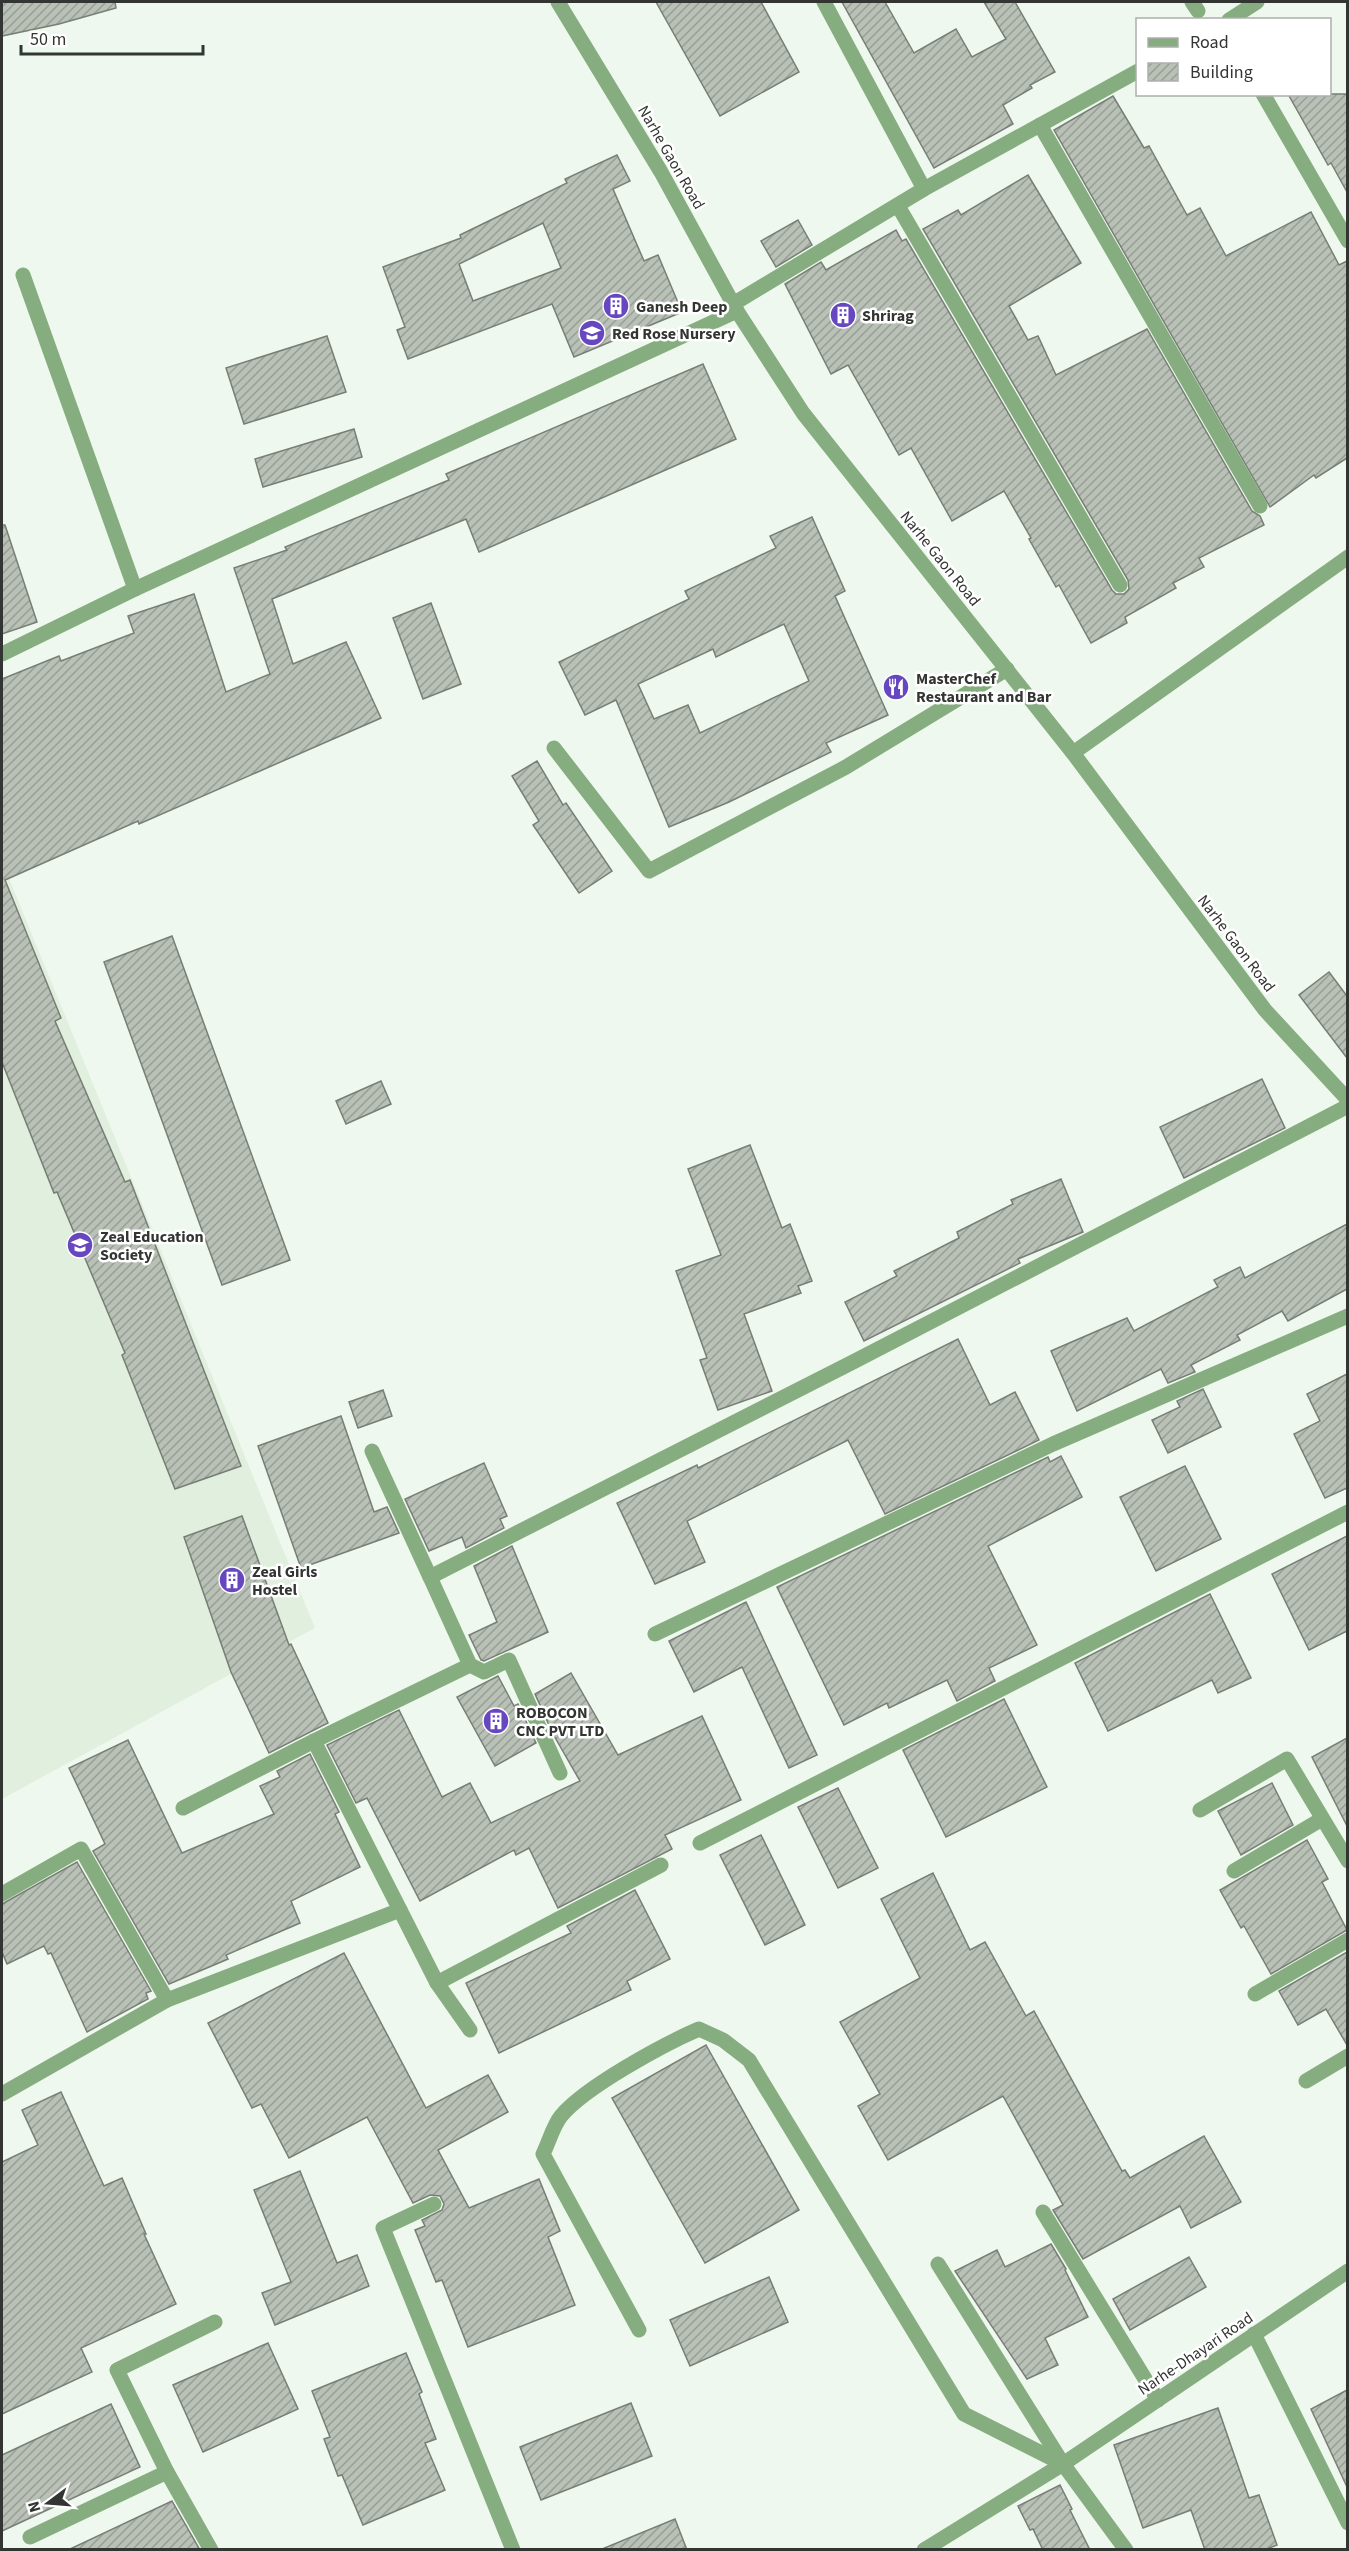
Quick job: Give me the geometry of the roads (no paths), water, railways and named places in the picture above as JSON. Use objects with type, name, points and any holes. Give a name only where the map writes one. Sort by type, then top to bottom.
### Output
[{"type":"street","name":"Narhe Gaon Road","points":[[558,2],[661,172],[735,308],[803,413],[1007,669],[1265,1010],[1347,1100]]},
{"type":"street","points":[[824,2],[924,189]]},
{"type":"street","points":[[1232,18],[1257,2]]},
{"type":"street","points":[[2,654],[135,589],[735,308],[924,189],[1136,72]]},
{"type":"street","points":[[1264,96],[1347,241]]},
{"type":"street","points":[[1040,125],[1260,506]]},
{"type":"street","points":[[898,206],[1120,585]]},
{"type":"street","points":[[23,275],[135,589]]},
{"type":"street","points":[[1072,753],[1347,557]]},
{"type":"street","points":[[554,748],[649,871],[846,767],[1007,669]]},
{"type":"street","points":[[430,1577],[854,1362],[1347,1106]]},
{"type":"street","points":[[655,1634],[1053,1444],[1347,1316]]},
{"type":"street","points":[[372,1451],[470,1665],[484,1672],[509,1660],[560,1773]]},
{"type":"street","points":[[700,1844],[1347,1512]]},
{"type":"street","points":[[183,1808],[470,1665]]},
{"type":"street","points":[[315,1741],[437,1983],[470,2030]]},
{"type":"street","points":[[1200,1810],[1287,1759],[1347,1861]]},
{"type":"street","points":[[1234,1871],[1323,1819]]},
{"type":"street","points":[[2,1894],[81,1849],[168,2000]]},
{"type":"street","points":[[437,1983],[661,1865]]},
{"type":"street","points":[[2,2094],[168,2000],[400,1910]]},
{"type":"street","points":[[1255,1994],[1347,1940]]},
{"type":"street","points":[[639,2330],[543,2154],[561,2116],[589,2092],[669,2042],[699,2029],[723,2040],[749,2060],[964,2414],[1063,2464]]},
{"type":"street","points":[[1306,2081],[1347,2056]]},
{"type":"street","points":[[434,2204],[383,2228],[513,2550]]},
{"type":"street","points":[[1043,2211],[1158,2400]]},
{"type":"street","points":[[938,2264],[1063,2464],[1126,2550]]},
{"type":"street","name":"Narhe-Dhayari Road","points":[[924,2550],[1063,2464],[1347,2271]]},
{"type":"street","points":[[211,2550],[167,2472],[117,2370],[215,2322]]},
{"type":"street","points":[[1254,2334],[1347,2523]]},
{"type":"street","points":[[30,2537],[167,2472]]},
{"type":"place","name":"Ganesh Deep","points":[[616,306]]},
{"type":"place","name":"Shrirag","points":[[843,315]]},
{"type":"place","name":"Red Rose Nursery","points":[[592,333]]},
{"type":"place","name":"MasterChef Restaurant and Bar","points":[[896,687]]},
{"type":"place","name":"Zeal Education Society","points":[[80,1245]]},
{"type":"place","name":"Zeal Girls Hostel","points":[[232,1580]]},
{"type":"place","name":"ROBOCON CNC PVT LTD","points":[[496,1721]]}]
